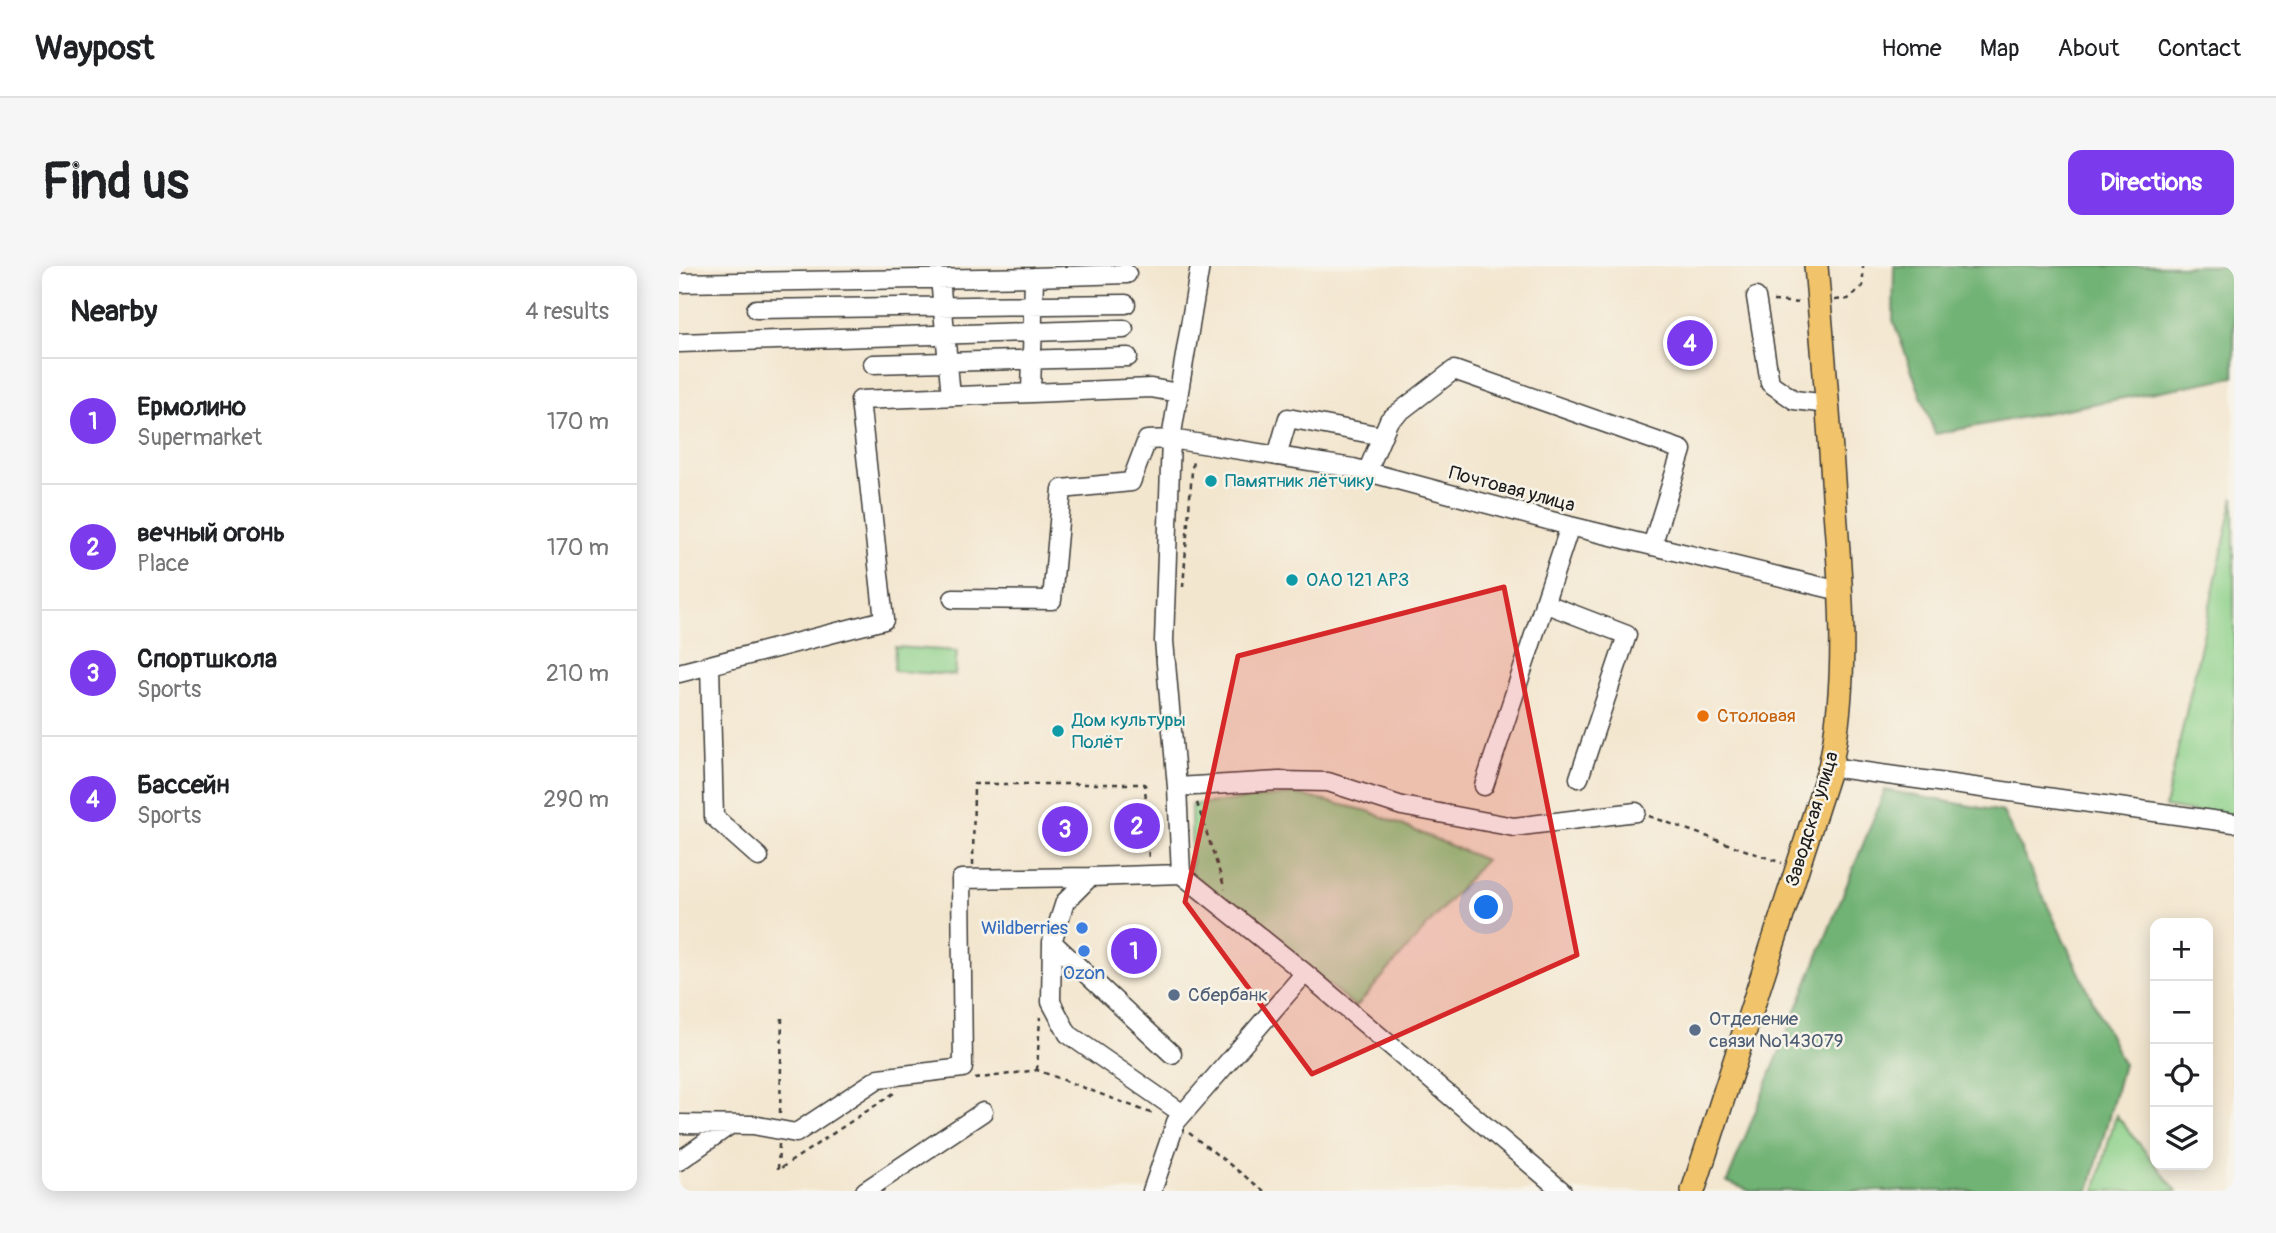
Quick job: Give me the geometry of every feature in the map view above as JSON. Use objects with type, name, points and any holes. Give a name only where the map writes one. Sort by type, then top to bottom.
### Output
[{"type":"main road","name":"Заводская улица","points":[[1693,1191],[1831,766],[1843,679],[1828,404],[1816,266]]},
{"type":"street","points":[[1181,874],[1185,787],[1164,641],[1171,439],[1200,266]]},
{"type":"street","points":[[679,283],[1127,274]]},
{"type":"street","points":[[1031,393],[1034,277]]},
{"type":"street","points":[[940,278],[951,396]]},
{"type":"street","points":[[1756,297],[1769,383],[1794,400],[1828,404]]},
{"type":"street","points":[[757,310],[1126,304]]},
{"type":"street","points":[[679,343],[1124,329]]},
{"type":"street","points":[[873,364],[1128,358]]},
{"type":"street","points":[[1367,472],[1389,420],[1454,370],[1682,450],[1652,547]]},
{"type":"street","points":[[679,673],[884,620],[860,400],[1151,388],[1178,393]]},
{"type":"street","points":[[1277,456],[1288,418],[1383,436]]},
{"type":"street","points":[[953,599],[1052,600],[1062,489],[1131,482],[1147,440],[1171,439]]},
{"type":"street","name":"Почтовая улица","points":[[1171,439],[1367,472],[1652,547],[1840,591]]},
{"type":"street","points":[[1484,786],[1570,526]]},
{"type":"street","points":[[1544,603],[1627,635],[1579,778]]},
{"type":"street","points":[[711,665],[714,817],[759,857]]},
{"type":"street","points":[[1831,766],[2234,823]]},
{"type":"street","points":[[1185,787],[1279,781],[1328,782],[1402,806],[1514,827],[1636,811]]},
{"type":"street","points":[[679,1124],[730,1125],[796,1133],[879,1078],[963,1068],[961,879],[1181,874],[1305,973],[1562,1191]]},
{"type":"street","points":[[1090,877],[1065,902],[1052,942],[1051,1002],[1068,1034],[1180,1118]]},
{"type":"street","points":[[1052,942],[1172,1054]]},
{"type":"street","points":[[1152,1191],[1180,1118],[1305,973]]},
{"type":"street","points":[[865,1191],[983,1112]]},
{"type":"street","points":[[679,1161],[730,1125]]},
{"type":"path","points":[[1183,589],[1195,443]]},
{"type":"path","points":[[973,879],[974,784],[1145,783],[1149,875]]},
{"type":"path","points":[[1185,787],[1234,916]]},
{"type":"path","points":[[1636,811],[1797,869]]},
{"type":"path","points":[[782,1017],[778,1170],[907,1085]]},
{"type":"path","points":[[965,1080],[1037,1070],[1180,1118],[1263,1191]]},
{"type":"highlighted area","points":[[1504,587],[1577,955],[1312,1074],[1185,902],[1238,656]]},
{"type":"green space","points":[[1894,266],[2234,266],[2234,377],[1935,434],[1893,320]]},
{"type":"green space","points":[[2234,497],[2234,819],[2165,807]]},
{"type":"green space","points":[[895,647],[957,651],[955,675],[894,671]]},
{"type":"green space","points":[[1885,790],[2003,812],[2123,1064],[2089,1191],[1750,1191],[1727,1182]]},
{"type":"green space","points":[[1295,794],[1368,811],[1485,860],[1356,1007],[1191,873],[1191,805]]},
{"type":"green space","points":[[2116,1115],[2150,1157],[2150,1170],[2160,1170],[2177,1191],[2095,1191]]},
{"type":"place","name":"Бассейн","points":[[1690,343]]},
{"type":"place","name":"Памятник лётчику","points":[[1211,481]]},
{"type":"place","name":"OAO 121 АРЗ","points":[[1292,580]]},
{"type":"place","name":"Столовая","points":[[1703,716]]},
{"type":"place","name":"Дом культуры Полёт","points":[[1058,731]]},
{"type":"place","name":"вечный огонь","points":[[1137,826]]},
{"type":"place","name":"Спортшкола","points":[[1065,829]]},
{"type":"place","name":"Wildberries","points":[[1082,928]]},
{"type":"place","name":"Ozon","points":[[1084,951]]},
{"type":"place","name":"Ермолино","points":[[1134,951]]},
{"type":"place","name":"Сбербанк","points":[[1174,995]]},
{"type":"place","name":"Отделение связи №143079","points":[[1695,1030]]}]
